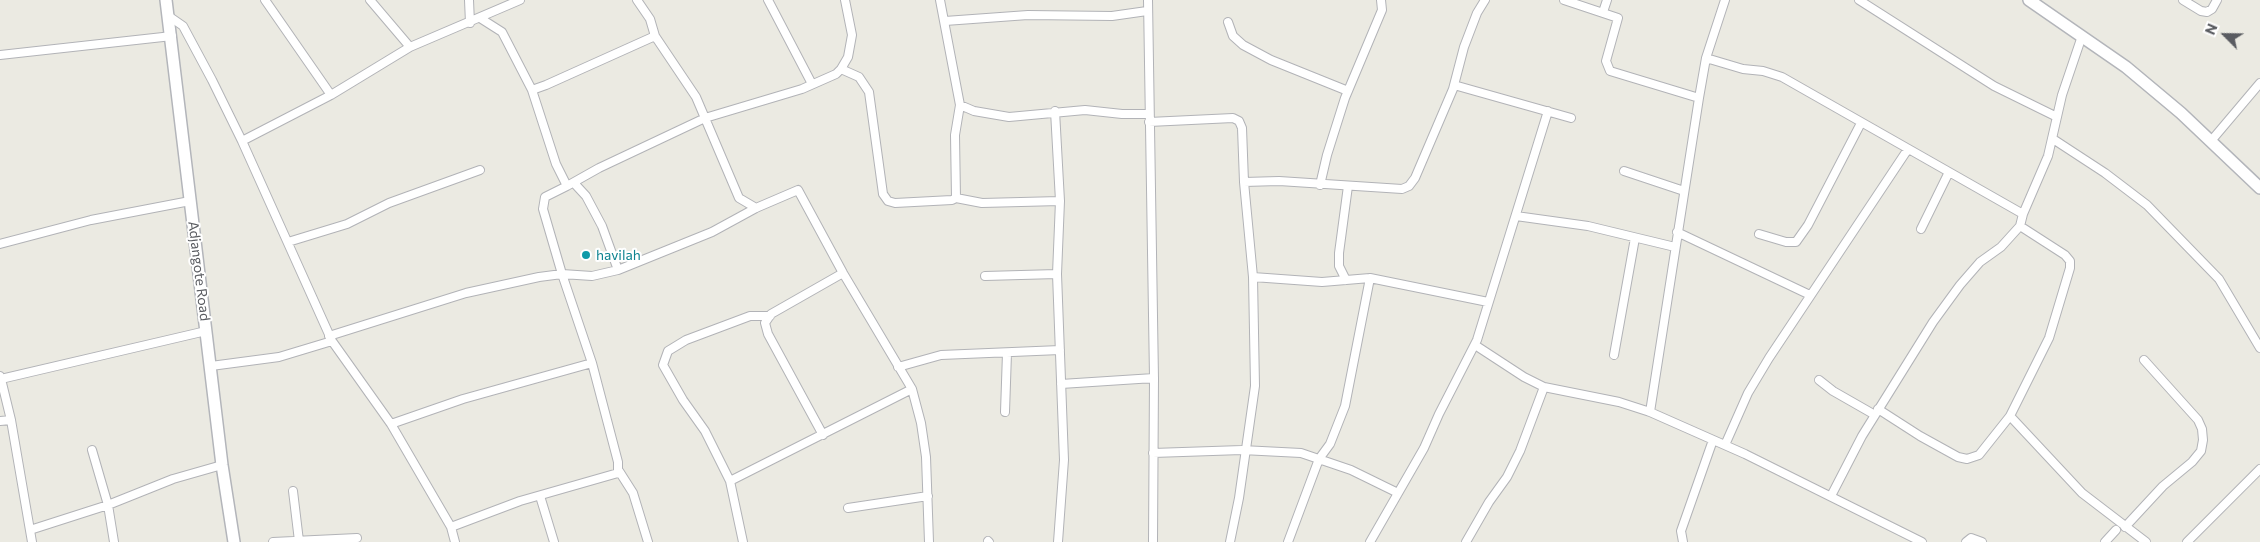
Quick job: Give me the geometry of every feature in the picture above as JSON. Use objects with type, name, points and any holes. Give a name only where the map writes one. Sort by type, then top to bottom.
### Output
[{"type":"street","name":"Adjangote Road","points":[[166,0],[170,17],[222,466],[234,542]]},
{"type":"street","points":[[265,0],[331,95]]},
{"type":"street","points":[[370,0],[410,47]]},
{"type":"street","points":[[469,0],[470,23]]},
{"type":"street","points":[[242,141],[331,95],[410,47],[470,23],[520,0]]},
{"type":"street","points":[[637,0],[650,18],[655,36],[696,97],[739,198],[756,208]]},
{"type":"street","points":[[768,0],[812,84]]},
{"type":"street","points":[[648,542],[633,493],[619,471],[592,363],[562,274],[543,209],[545,197],[599,168],[705,118],[830,77],[841,69],[848,57],[852,35],[845,0]]},
{"type":"street","points":[[940,0],[960,105],[955,135],[956,198]]},
{"type":"street","points":[[1148,0],[1154,378],[1153,542]]},
{"type":"street","points":[[1320,185],[1327,155],[1348,91],[1382,10],[1381,0]]},
{"type":"street","points":[[1244,182],[1279,181],[1402,189],[1409,186],[1415,178],[1454,85],[1477,13],[1485,0]]},
{"type":"street","points":[[1564,0],[1618,18],[1606,62],[1610,71],[1699,98]]},
{"type":"street","points":[[1603,12],[1607,0]]},
{"type":"street","points":[[1650,412],[1706,58],[1726,0]]},
{"type":"street","points":[[1860,0],[1994,86],[2057,117]]},
{"type":"street","points":[[2029,0],[2126,67],[2211,141],[2260,188]]},
{"type":"street","points":[[2183,0],[2201,11],[2207,12],[2212,9],[2217,0]]},
{"type":"street","points":[[945,21],[1028,14],[1112,16],[1147,11]]},
{"type":"street","points":[[170,17],[183,26],[242,141],[330,338],[391,424],[451,527],[455,542]]},
{"type":"street","points":[[480,18],[502,32],[532,90],[556,164],[570,184],[586,196],[602,226],[618,270]]},
{"type":"street","points":[[1228,22],[1233,36],[1244,45],[1271,60],[1348,91]]},
{"type":"street","points":[[0,54],[172,36]]},
{"type":"street","points":[[532,90],[546,86],[655,36]]},
{"type":"street","points":[[1831,496],[1862,436],[1906,364],[1960,285],[1980,262],[2001,248],[2020,226],[2023,214],[2048,156],[2057,117],[2082,36]]},
{"type":"street","points":[[1706,58],[1742,69],[1763,71],[1782,77],[2023,214]]},
{"type":"street","points":[[841,69],[859,77],[869,92],[883,194],[888,201],[895,203],[952,200],[956,198],[982,203],[1060,201]]},
{"type":"street","points":[[2211,141],[2260,83]]},
{"type":"street","points":[[1454,85],[1571,118]]},
{"type":"street","points":[[960,105],[974,111],[1009,117],[1056,111],[1085,110],[1149,114]]},
{"type":"street","points":[[1056,111],[1060,201],[1057,274],[1064,460],[1058,542]]},
{"type":"street","points":[[1370,542],[1424,448],[1439,414],[1475,345],[1548,112]]},
{"type":"street","points":[[1149,122],[1233,118],[1239,122],[1242,128],[1244,182],[1253,277],[1255,386],[1237,513],[1230,542]]},
{"type":"street","points":[[1759,234],[1786,242],[1796,242],[1808,225],[1861,123]]},
{"type":"street","points":[[2052,140],[2105,173],[2153,210],[2219,279],[2260,348]]},
{"type":"street","points":[[1725,445],[1748,393],[1810,295],[1908,150]]},
{"type":"street","points":[[288,242],[347,224],[389,204],[480,170]]},
{"type":"street","points":[[1624,171],[1684,191]]},
{"type":"street","points":[[1921,229],[1949,172]]},
{"type":"street","points":[[1346,280],[1339,266],[1339,253],[1348,186]]},
{"type":"street","points":[[211,366],[279,357],[466,293],[538,276],[562,274],[592,276],[618,270],[712,232],[756,208],[798,190],[843,273],[912,390],[921,423],[926,457],[929,542]]},
{"type":"street","points":[[0,244],[91,220],[190,201]]},
{"type":"street","points":[[1516,216],[1588,226],[1675,247]]},
{"type":"street","points":[[1820,380],[1833,391],[1877,412],[1958,457],[1967,459],[1979,454],[2010,416],[2049,338],[2070,268],[2070,260],[2065,255],[2020,226]]},
{"type":"street","points":[[1677,232],[1810,295]]},
{"type":"street","points":[[1614,355],[1635,238]]},
{"type":"street","points":[[822,436],[768,334],[765,323],[770,316],[843,273]]},
{"type":"street","points":[[985,276],[1057,274]]},
{"type":"street","points":[[1253,277],[1322,282],[1370,278],[1488,302]]},
{"type":"street","points":[[1288,542],[1319,459],[1330,444],[1345,406],[1370,278]]},
{"type":"street","points":[[743,542],[730,480],[705,431],[683,400],[663,365],[668,351],[686,340],[750,316],[770,316]]},
{"type":"street","points":[[32,542],[11,420],[0,377],[206,331]]},
{"type":"street","points":[[1475,345],[1524,378],[1544,388],[1619,402],[1650,412],[1725,445],[1922,542]]},
{"type":"street","points":[[898,367],[932,356],[1060,350]]},
{"type":"street","points":[[1005,412],[1007,352]]},
{"type":"street","points":[[2125,526],[2163,486],[2192,462],[2201,451],[2203,440],[2202,429],[2198,420],[2144,360]]},
{"type":"street","points":[[391,424],[462,399],[592,363]]},
{"type":"street","points":[[1062,384],[1154,378]]},
{"type":"street","points":[[1466,542],[1489,502],[1507,477],[1520,451],[1544,388]]},
{"type":"street","points":[[730,480],[912,390]]},
{"type":"street","points":[[2010,416],[2082,493],[2146,542]]},
{"type":"street","points":[[0,421],[11,420]]},
{"type":"street","points":[[1683,542],[1681,531],[1713,440]]},
{"type":"street","points":[[92,450],[108,505],[114,542]]},
{"type":"street","points":[[1153,453],[1246,450],[1301,453],[1351,470],[1398,493]]},
{"type":"street","points":[[30,530],[108,505],[173,479],[222,466]]},
{"type":"street","points":[[2187,542],[2260,469]]},
{"type":"street","points":[[451,527],[520,501],[607,477],[619,471]]},
{"type":"street","points":[[292,491],[299,541]]},
{"type":"street","points":[[540,496],[554,542]]},
{"type":"street","points":[[848,508],[928,496]]},
{"type":"street","points":[[2105,542],[2116,530]]},
{"type":"street","points":[[273,542],[357,538]]},
{"type":"street","points":[[1966,542],[1971,538],[1982,542]]},
{"type":"place","name":"havilah","points":[[586,255]]}]
